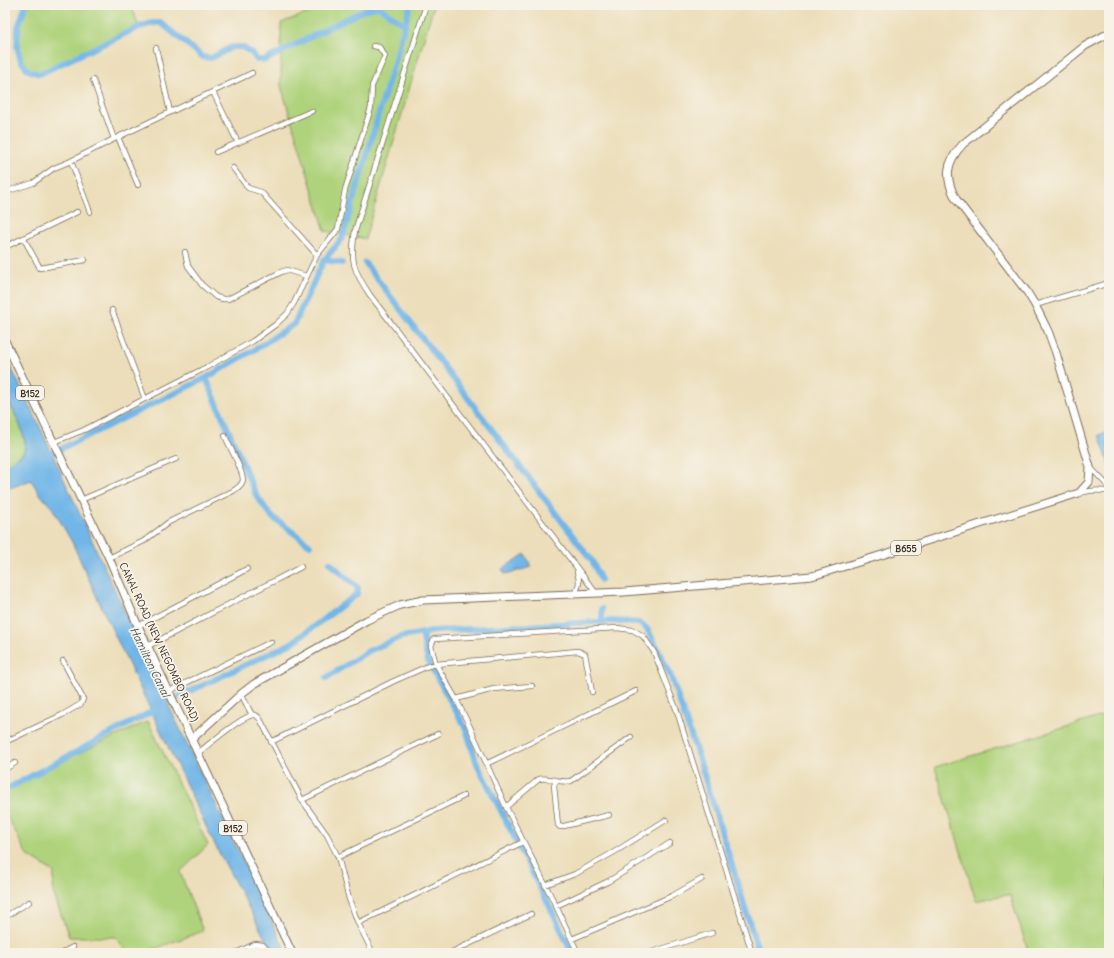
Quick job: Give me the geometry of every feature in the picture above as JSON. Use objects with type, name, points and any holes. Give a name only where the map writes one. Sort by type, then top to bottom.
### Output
[{"type":"main road","points":[[1079,493],[1089,482],[1090,467],[1048,331],[1027,292],[956,199],[950,188],[947,171],[955,153],[963,144],[1085,46],[1109,33]]},
{"type":"main road","name":"CANAL ROAD (NEW NEGOMBO ROAD)","points":[[5,341],[109,558],[138,626],[292,953]]},
{"type":"main road","name":"B655","points":[[192,739],[254,684],[367,620],[400,605],[423,600],[596,593],[767,581],[812,576],[869,560],[1079,493]]},
{"type":"street","points":[[426,5],[355,231],[352,249],[354,264],[360,280],[370,295],[596,593]]},
{"type":"street","points":[[54,443],[84,430],[207,367],[253,341],[287,314],[294,303],[317,255],[338,229],[345,190],[371,108],[372,86],[385,56],[379,47],[373,46]]},
{"type":"street","points":[[156,48],[170,112]]},
{"type":"street","points":[[5,192],[33,184],[54,168],[72,161],[116,138],[252,73]]},
{"type":"street","points":[[93,80],[116,138],[138,185]]},
{"type":"street","points":[[213,92],[238,143]]},
{"type":"street","points":[[216,152],[312,111]]},
{"type":"street","points":[[72,161],[90,212]]},
{"type":"street","points":[[233,168],[248,188],[261,192],[317,255]]},
{"type":"street","points":[[5,247],[77,212]]},
{"type":"street","points":[[24,239],[40,268],[85,260]]},
{"type":"street","points":[[185,252],[188,266],[202,285],[216,297],[223,299],[228,299],[281,272],[288,270],[306,276]]},
{"type":"street","points":[[1035,305],[1109,283]]},
{"type":"street","points":[[112,310],[145,398]]},
{"type":"street","points":[[109,558],[144,541],[169,522],[233,492],[240,486],[243,480],[241,470],[225,436]]},
{"type":"street","points":[[81,500],[176,459]]},
{"type":"street","points":[[1090,467],[1109,487]]},
{"type":"street","points":[[1079,493],[1093,491],[1109,492]]},
{"type":"street","points":[[148,646],[301,567]]},
{"type":"street","points":[[574,594],[578,590],[580,581],[577,568]]},
{"type":"street","points":[[138,626],[247,569]]},
{"type":"street","points":[[578,953],[556,906],[522,842],[469,725],[456,699],[435,664],[431,646],[434,639],[617,628],[633,630],[643,636],[654,652],[678,711],[752,953]]},
{"type":"street","points":[[170,692],[270,642]]},
{"type":"street","points":[[272,742],[394,681],[435,664],[578,651],[585,654],[592,692]]},
{"type":"street","points":[[5,742],[62,715],[81,704],[83,699],[63,661]]},
{"type":"street","points":[[456,699],[494,689],[532,686]]},
{"type":"street","points":[[486,764],[636,691]]},
{"type":"street","points":[[241,694],[252,715]]},
{"type":"street","points":[[198,753],[240,721],[252,715],[257,716],[260,719],[302,800],[327,835],[338,857],[349,900],[358,923],[373,953]]},
{"type":"street","points":[[302,800],[438,734]]},
{"type":"street","points":[[506,807],[539,779],[544,778],[566,782],[571,781],[631,737]]},
{"type":"street","points":[[5,769],[15,763]]},
{"type":"street","points":[[556,780],[554,786],[558,825],[560,827],[609,815]]},
{"type":"street","points":[[338,857],[464,796]]},
{"type":"street","points":[[545,885],[582,870],[666,820]]},
{"type":"street","points":[[358,923],[522,842]]},
{"type":"street","points":[[556,906],[609,881],[670,843]]},
{"type":"street","points":[[572,939],[672,896],[702,879]]},
{"type":"street","points":[[5,917],[29,902]]},
{"type":"street","points":[[450,953],[531,914]]},
{"type":"street","points":[[649,953],[712,933]]},
{"type":"street","points":[[236,953],[255,944],[263,945],[271,953]]},
{"type":"street","points":[[62,953],[73,947]]},
{"type":"green space","points":[[26,5],[131,5],[139,27],[39,74],[28,70],[21,61],[17,46],[18,27]]},
{"type":"green space","points":[[329,5],[434,5],[365,239],[325,231],[281,86],[281,23]]},
{"type":"green space","points":[[5,394],[19,422],[25,444],[23,453],[5,466]]},
{"type":"green space","points":[[1109,714],[1109,953],[1029,953],[1010,896],[1005,895],[976,901],[935,767]]},
{"type":"green space","points":[[148,721],[208,845],[180,872],[203,931],[143,953],[127,953],[116,937],[69,937],[53,892],[54,872],[27,855],[5,812],[5,788]]},
{"type":"water","points":[[5,355],[40,427],[147,660],[287,953],[273,953],[214,843],[72,542],[53,509],[39,493],[31,480],[5,490],[5,466],[22,454],[25,449],[25,441],[21,427],[5,393]]},
{"type":"water","points":[[1109,430],[1109,464],[1099,435]]},
{"type":"water","points":[[525,554],[532,567],[505,574],[502,569]]},
{"type":"waterway","points":[[26,5],[18,27],[17,46],[21,61],[28,70],[39,74],[139,27],[153,23],[161,23],[203,57],[211,58],[232,47],[242,47],[252,53],[257,60],[265,60],[364,10],[379,7],[405,25]]},
{"type":"waterway","points":[[46,456],[206,378],[254,350],[294,324],[324,260],[342,239],[410,5]]},
{"type":"waterway","points":[[324,260],[342,263]]},
{"type":"waterway","points":[[365,263],[592,561],[601,580]]},
{"type":"waterway","points":[[206,378],[256,495],[271,516],[310,545]]},
{"type":"waterway","name":"Hamilton Canal","points":[[5,790],[167,702],[292,643],[357,594],[358,588],[330,563]]},
{"type":"waterway","points":[[602,609],[602,622]]},
{"type":"waterway","points":[[326,678],[368,651],[401,637],[435,631],[616,621],[639,623],[647,629],[670,674],[701,765],[759,953]]},
{"type":"waterway","points":[[422,633],[428,661],[466,729],[477,764],[572,953]]}]
